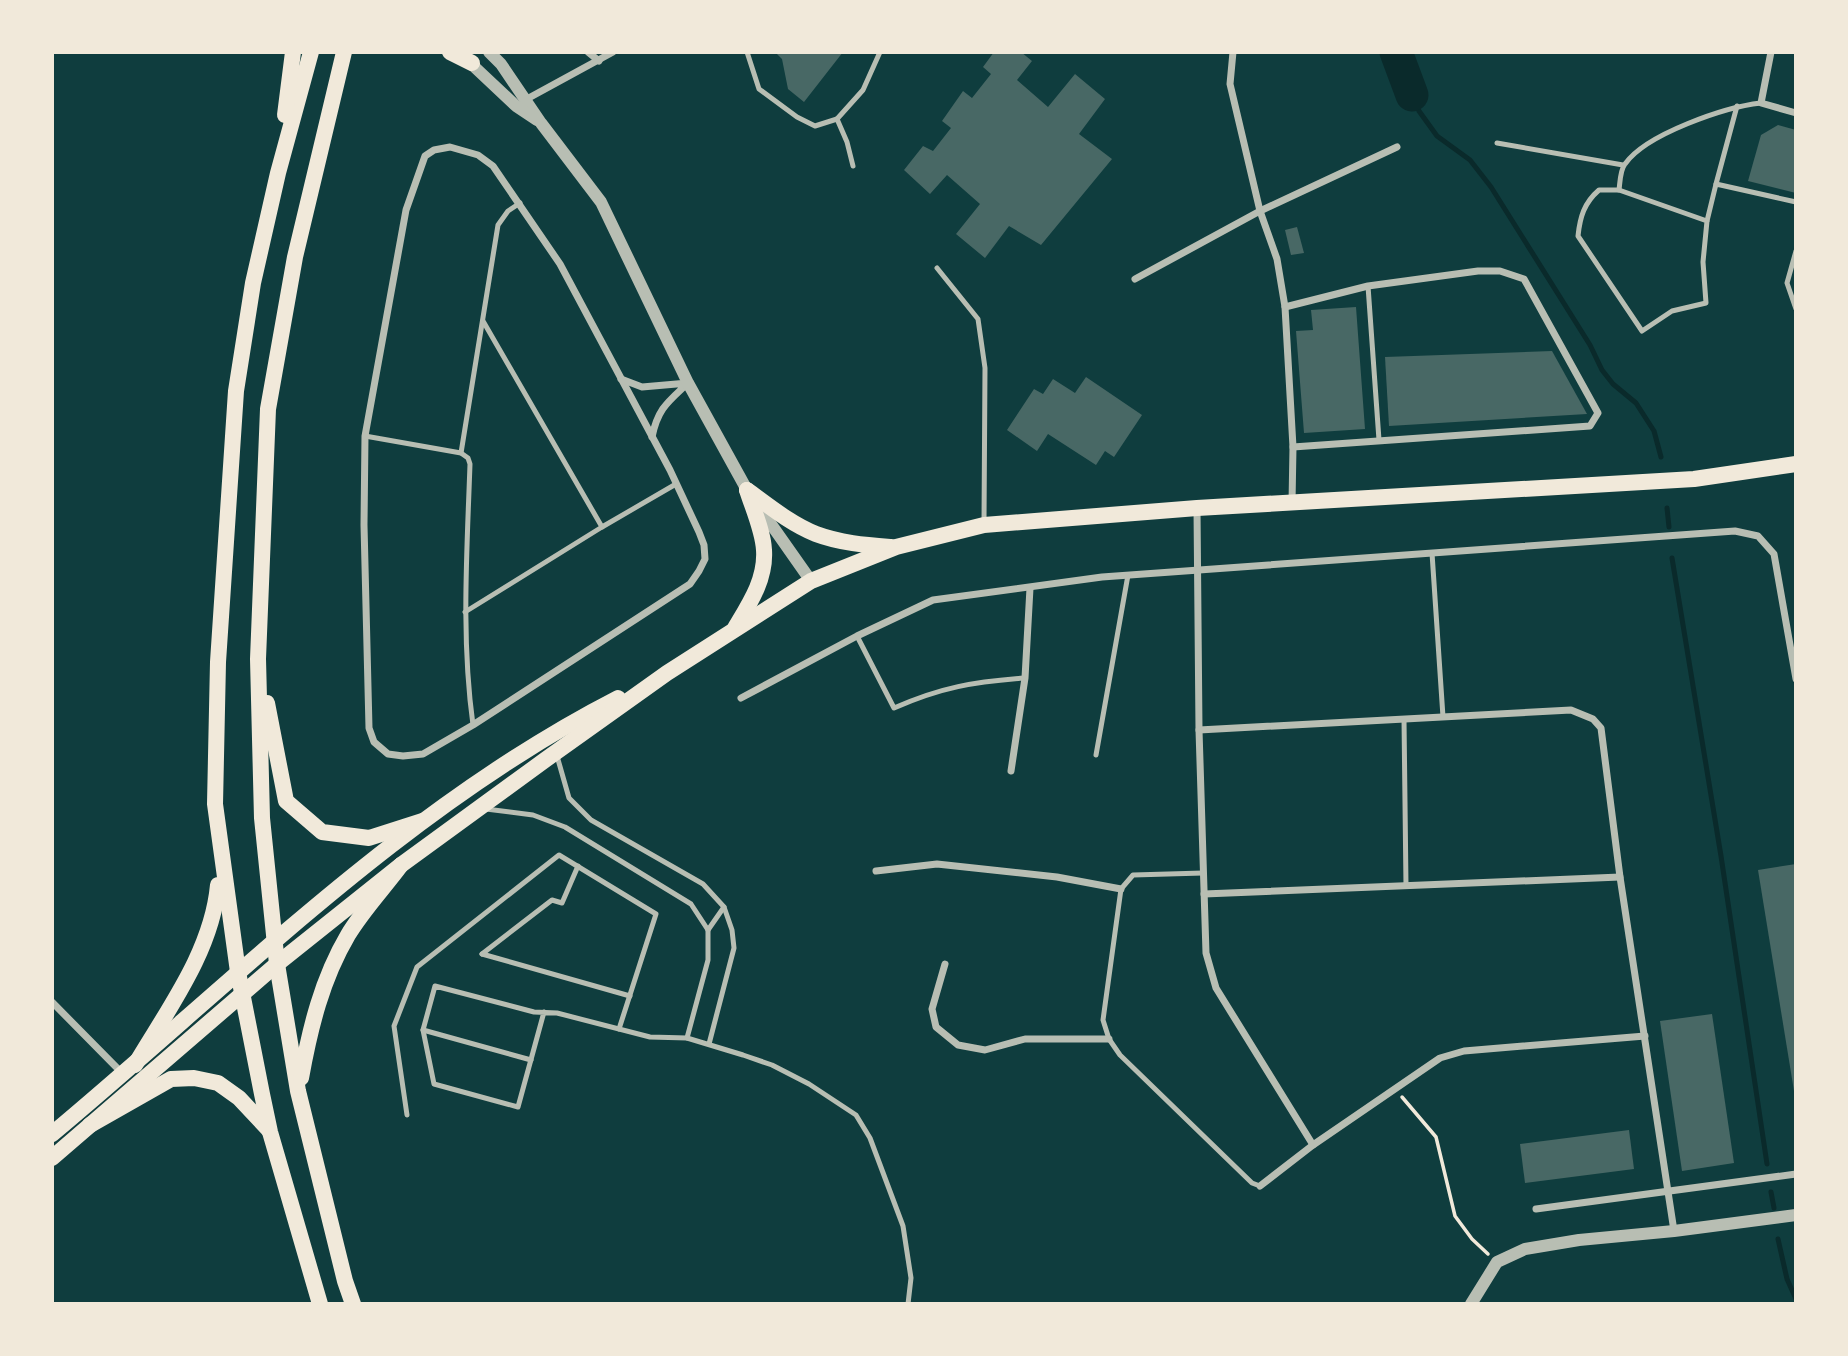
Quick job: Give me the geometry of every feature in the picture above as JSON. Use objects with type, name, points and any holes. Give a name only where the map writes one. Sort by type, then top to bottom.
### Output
[{"type":"main road","points":[[278,173],[293,52]]},
{"type":"main road","points":[[311,52],[278,173],[253,283],[236,391],[218,662],[215,804],[238,972],[270,1132],[320,1304]]},
{"type":"main road","points":[[450,52],[472,63]]},
{"type":"main road","points":[[347,56],[295,257],[268,409],[258,659],[262,818],[277,964],[298,1091],[353,1304]]},
{"type":"main road","points":[[52,1158],[277,964],[401,865],[667,673],[810,581],[896,547],[984,525],[1197,508],[1694,479],[1796,464]]},
{"type":"main road","points":[[747,490],[789,520],[816,534],[846,542],[896,547]]},
{"type":"main road","points":[[734,630],[756,592],[763,571],[765,548],[747,490]]},
{"type":"main road","points":[[258,659],[286,801],[322,832],[369,838],[422,821]]},
{"type":"main road","points":[[52,1135],[238,972],[422,821],[566,724],[667,673]]},
{"type":"main road","points":[[129,1070],[193,968],[216,910],[221,859]]},
{"type":"main road","points":[[298,1091],[309,1035],[322,991],[349,934],[401,865]]},
{"type":"main road","points":[[90,1125],[171,1079],[194,1078],[218,1083],[247,1106],[270,1132]]},
{"type":"street","points":[[458,52],[521,103],[541,123],[601,202],[688,383],[747,490],[810,581]]},
{"type":"street","points":[[489,52],[501,64],[521,103]]},
{"type":"street","points":[[588,52],[599,61]]},
{"type":"street","points":[[521,103],[613,52]]},
{"type":"street","points":[[1233,52],[1230,84],[1260,211],[1277,259],[1285,307],[1293,447],[1292,503]]},
{"type":"street","points":[[1771,52],[1761,103],[1796,113]]},
{"type":"street","points":[[1135,279],[1260,211],[1396,147]]},
{"type":"street","points":[[444,148],[464,150],[494,166],[520,203],[560,264],[676,484],[704,545],[705,559],[690,584],[473,725],[423,754],[388,754],[374,742],[369,728],[364,525],[365,436],[407,210],[425,156],[444,148]]},
{"type":"street","points":[[1285,307],[1368,286],[1478,271],[1500,271],[1524,279],[1598,413],[1590,426],[1293,447]]},
{"type":"street","points":[[621,379],[642,387],[688,383]]},
{"type":"street","points":[[652,438],[656,418],[688,383]]},
{"type":"street","points":[[1197,508],[1199,730],[1206,953],[1216,988],[1313,1145]]},
{"type":"street","points":[[741,698],[857,636],[933,600],[1128,576],[1735,531],[1758,536],[1774,554],[1796,679]]},
{"type":"street","points":[[1010,771],[1025,678],[1030,588]]},
{"type":"street","points":[[1199,730],[1571,710],[1593,719],[1601,728],[1620,877],[1674,1231]]},
{"type":"street","points":[[876,871],[937,864],[1057,877],[1121,889]]},
{"type":"street","points":[[1204,894],[1620,877]]},
{"type":"street","points":[[945,964],[932,1009],[936,1027],[958,1045],[985,1050],[1025,1039],[1109,1039]]},
{"type":"street","points":[[52,1002],[129,1070]]},
{"type":"street","points":[[1260,1186],[1394,1087],[1440,1058],[1464,1051],[1645,1036]]},
{"type":"street","points":[[1536,1209],[1796,1174]]},
{"type":"street","points":[[1471,1304],[1497,1262],[1524,1250],[1796,1215]]},
{"type":"lane","points":[[747,52],[759,89],[815,126],[837,119],[863,90],[880,52]]},
{"type":"lane","points":[[1619,190],[1623,165],[1675,128],[1737,106],[1761,103]]},
{"type":"lane","points":[[1707,221],[1619,190],[1598,190],[1589,198],[1580,219],[1578,236],[1642,331],[1672,311],[1706,303],[1703,262],[1707,221],[1737,106]]},
{"type":"lane","points":[[837,119],[853,166]]},
{"type":"lane","points":[[1497,143],[1623,165]]},
{"type":"lane","points":[[1716,184],[1796,202]]},
{"type":"lane","points":[[461,453],[498,225],[508,211],[520,203]]},
{"type":"lane","points":[[1796,251],[1787,283],[1796,309]]},
{"type":"lane","points":[[937,268],[978,319],[985,368],[984,525]]},
{"type":"lane","points":[[1368,286],[1379,440]]},
{"type":"lane","points":[[483,321],[602,527]]},
{"type":"lane","points":[[365,436],[461,453],[468,458],[470,464],[465,612],[468,692],[473,725]]},
{"type":"lane","points":[[465,612],[676,484]]},
{"type":"lane","points":[[1432,553],[1443,717]]},
{"type":"lane","points":[[1096,755],[1128,576]]},
{"type":"lane","points":[[857,636],[894,708],[930,692],[965,684],[1025,678]]},
{"type":"lane","points":[[1404,719],[1406,886]]},
{"type":"lane","points":[[556,753],[569,798],[591,820],[703,884],[724,907],[732,930],[734,948],[709,1044]]},
{"type":"lane","points":[[480,808],[533,815],[565,827],[691,904],[708,930],[708,960],[687,1038]]},
{"type":"lane","points":[[407,1115],[394,1026],[417,967],[559,855],[656,914],[619,1029]]},
{"type":"lane","points":[[578,866],[562,903],[552,900],[482,954],[630,996]]},
{"type":"lane","points":[[1203,873],[1133,875],[1121,889],[1103,1020],[1109,1039],[1120,1055],[1252,1183],[1260,1186]]},
{"type":"lane","points":[[708,930],[724,907]]},
{"type":"lane","points":[[544,1012],[518,1107],[434,1084],[423,1030],[435,986],[534,1012],[544,1012],[557,1013],[650,1037],[687,1038],[772,1065],[809,1084],[856,1115],[870,1138],[903,1226],[911,1279],[908,1304]]},
{"type":"lane","points":[[423,1030],[531,1060]]},
{"type":"path","points":[[1394,1087],[1436,1137],[1455,1216],[1472,1239],[1497,1262]]},
{"type":"building","points":[[775,52],[843,52],[804,102],[788,89],[782,59]]},
{"type":"building","points":[[994,52],[1021,52],[1032,61],[1017,80],[1048,107],[1075,74],[1105,99],[1079,134],[1112,159],[1041,245],[1009,226],[985,258],[956,234],[980,204],[947,175],[930,194],[904,170],[923,146],[933,151],[951,128],[942,121],[963,91],[972,98],[991,74],[983,67]]},
{"type":"building","points":[[1778,125],[1796,130],[1796,193],[1748,181],[1761,135]]},
{"type":"building","points":[[1297,227],[1304,253],[1291,255],[1285,230]]},
{"type":"building","points":[[1356,307],[1365,429],[1304,433],[1296,331],[1313,330],[1311,310]]},
{"type":"building","points":[[1552,351],[1587,414],[1389,426],[1385,357]]},
{"type":"building","points":[[1086,377],[1142,415],[1114,457],[1105,451],[1096,465],[1048,434],[1037,451],[1007,430],[1034,389],[1043,394],[1053,379],[1075,393]]},
{"type":"building","points":[[1796,864],[1796,1091],[1794,1091],[1758,870]]},
{"type":"building","points":[[1712,1014],[1734,1163],[1682,1171],[1660,1021]]},
{"type":"building","points":[[1629,1130],[1634,1169],[1525,1183],[1520,1144]]},
{"type":"waterway","points":[[1396,52],[1412,95]]},
{"type":"waterway","points":[[1412,95],[1419,111],[1437,136],[1470,160],[1491,187],[1590,345],[1602,370],[1613,384],[1636,403],[1654,431],[1661,457]]},
{"type":"waterway","points":[[1667,508],[1669,527]]},
{"type":"waterway","points":[[1672,558],[1721,856],[1767,1164]]},
{"type":"waterway","points":[[1771,1192],[1774,1208]]},
{"type":"waterway","points":[[1778,1239],[1787,1279],[1796,1299]]}]
